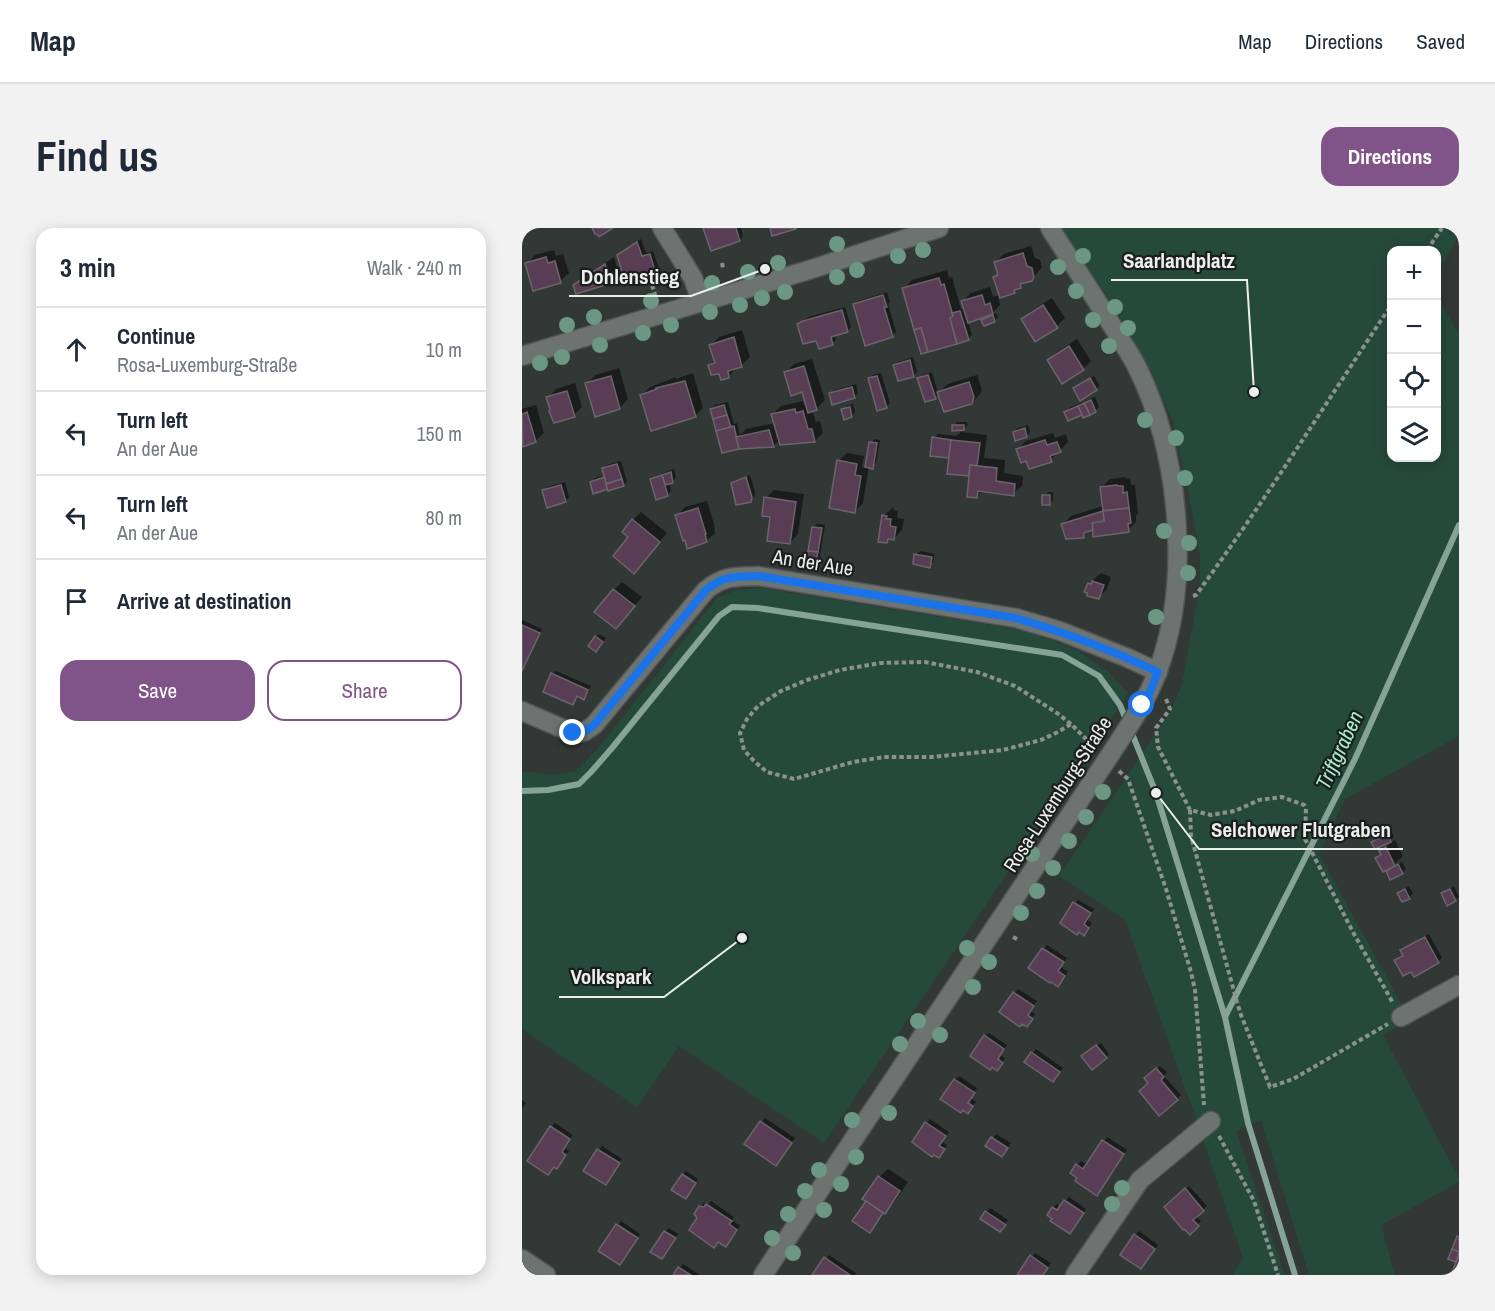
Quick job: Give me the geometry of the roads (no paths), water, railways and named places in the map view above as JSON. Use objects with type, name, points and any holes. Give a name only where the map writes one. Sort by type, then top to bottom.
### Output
[{"type":"street","points":[[662,228],[693,278],[701,302]]},
{"type":"street","points":[[522,356],[884,247],[939,228]]},
{"type":"street","name":"Rosa-Luxemburg-Straße","points":[[763,1275],[1047,851],[1106,752],[1142,705],[1158,672],[1165,647],[1174,604],[1178,557],[1173,491],[1160,428],[1137,367],[1050,228]]},
{"type":"street","name":"An der Aue","points":[[522,711],[573,733],[584,732],[594,725],[706,590],[730,577],[758,576],[1016,618],[1070,634],[1158,672]]},
{"type":"street","points":[[1401,1017],[1459,985]]},
{"type":"street","points":[[1075,1275],[1140,1180],[1208,1124]]},
{"type":"street","points":[[522,1259],[546,1275]]},
{"type":"waterway","name":"Triftgraben","points":[[1225,1017],[1355,759],[1459,525]]},
{"type":"waterway","points":[[522,791],[548,790],[579,784],[612,748],[719,616],[732,607],[758,608],[1062,655],[1099,676],[1120,705],[1127,722]]},
{"type":"waterway","points":[[1131,731],[1156,793],[1225,1017],[1248,1123],[1295,1275]]},
{"type":"place","name":"Dohlenstieg","points":[[765,269]]},
{"type":"place","name":"Saarlandplatz","points":[[1254,392]]},
{"type":"place","name":"Selchower Flutgraben","points":[[1156,793]]},
{"type":"place","name":"Volkspark","points":[[742,938]]}]
